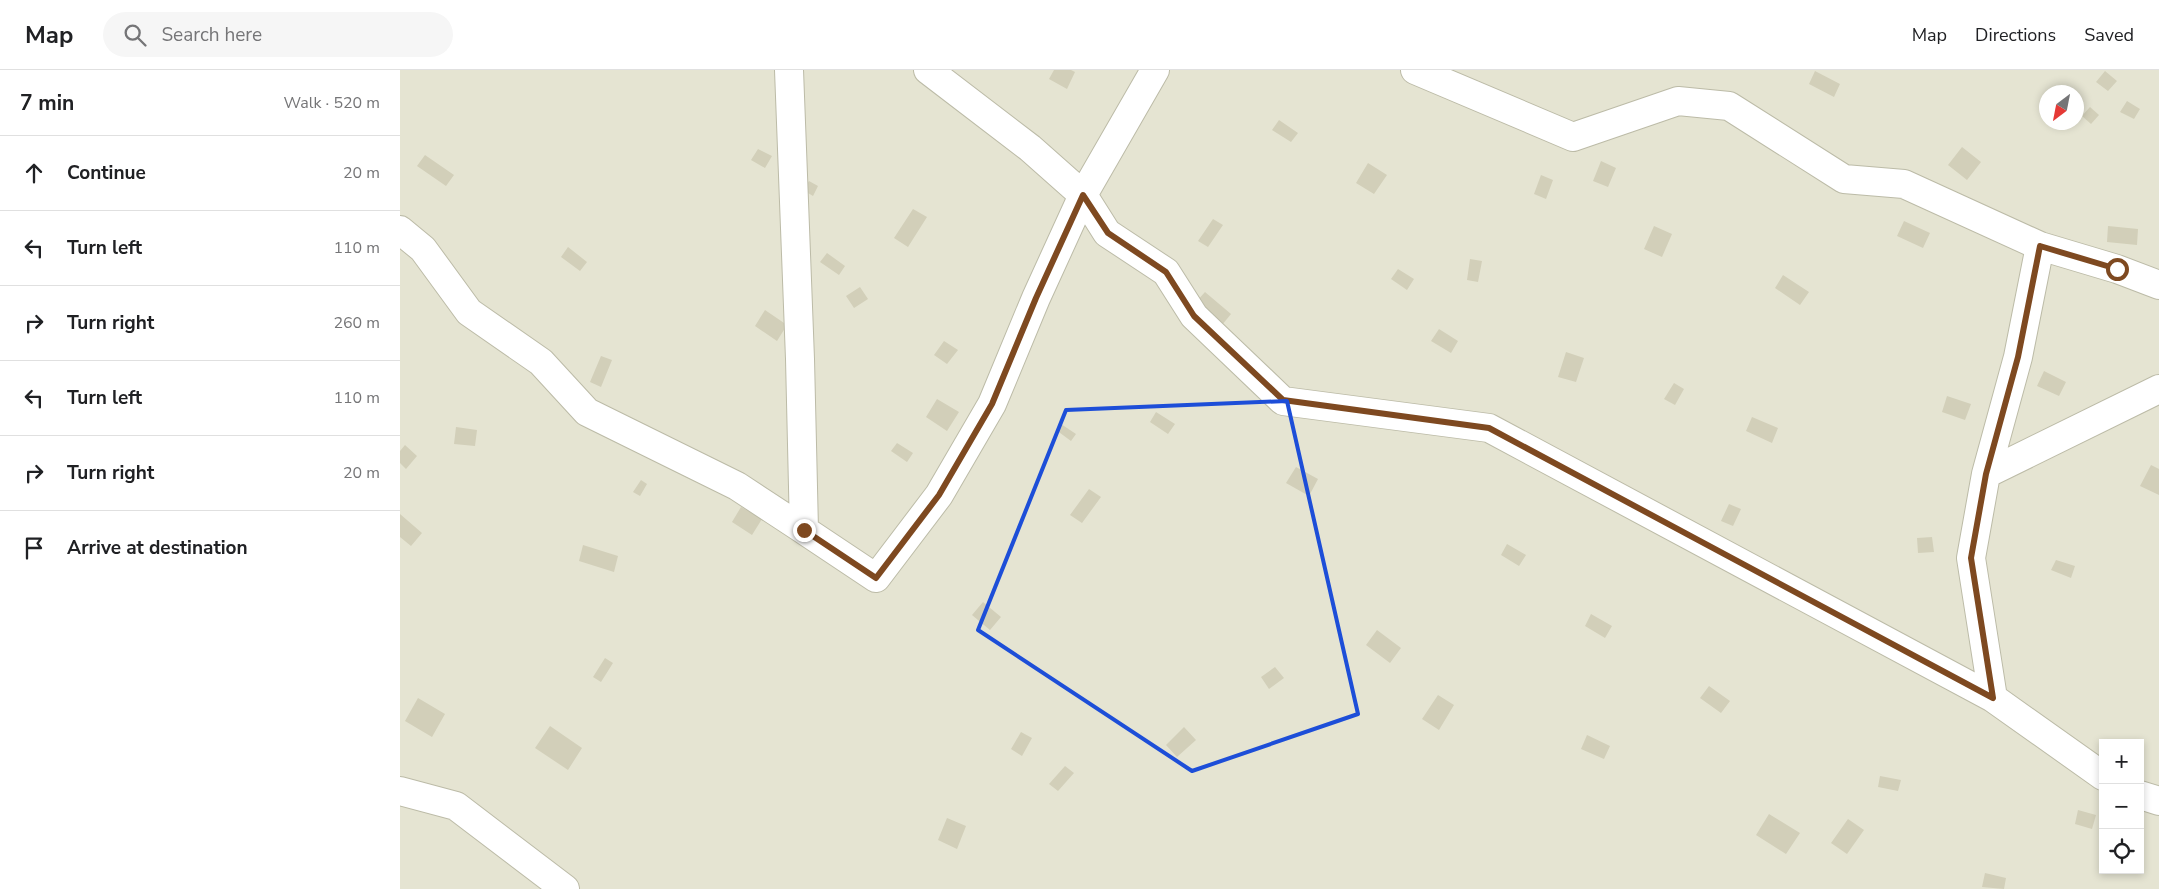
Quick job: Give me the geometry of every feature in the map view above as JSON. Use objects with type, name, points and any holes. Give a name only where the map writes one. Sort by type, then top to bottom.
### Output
[{"type":"street","points":[[789,70],[800,359],[804,530]]},
{"type":"street","points":[[928,70],[1030,148],[1083,195],[1108,233],[1166,272],[1194,316],[1283,400],[1489,428],[1993,698],[2099,773]]},
{"type":"street","points":[[400,230],[423,249],[469,312],[541,362],[587,412],[737,486],[876,578],[939,495],[992,404],[1036,298],[1083,195],[1155,70]]},
{"type":"street","points":[[1415,70],[1573,137],[1678,101],[1729,106],[1844,178],[1904,184],[2040,246],[2117,269],[2159,285]]},
{"type":"street","points":[[1993,698],[1971,558],[1986,474],[2018,357],[2040,246]]},
{"type":"street","points":[[1986,474],[2159,389]]},
{"type":"street","points":[[400,790],[456,806],[565,889]]},
{"type":"street","points":[[2144,796],[2159,801]]},
{"type":"highlighted area","points":[[1287,401],[1358,714],[1192,771],[978,630],[1066,410]]},
{"type":"shaded area","points":[[400,70],[2159,70],[2159,889],[400,889]]},
{"type":"building","points":[[1054,70],[1071,70],[1075,72],[1067,89],[1049,79]]},
{"type":"building","points":[[1815,71],[1840,84],[1834,97],[1809,84]]},
{"type":"building","points":[[2105,71],[2117,81],[2108,91],[2096,82]]},
{"type":"building","points":[[2127,101],[2140,109],[2134,119],[2120,112]]},
{"type":"building","points":[[2090,107],[2099,115],[2091,124],[2084,118],[2084,114]]},
{"type":"building","points":[[1279,120],[1298,133],[1291,142],[1272,130]]},
{"type":"building","points":[[1962,147],[1981,162],[1967,180],[1948,165]]},
{"type":"building","points":[[758,149],[772,156],[765,168],[751,160]]},
{"type":"building","points":[[425,155],[454,175],[446,186],[417,166]]},
{"type":"building","points":[[1601,161],[1616,168],[1608,187],[1593,181]]},
{"type":"building","points":[[1368,163],[1387,175],[1374,194],[1356,183]]},
{"type":"building","points":[[1541,175],[1553,180],[1546,199],[1534,194]]},
{"type":"building","points":[[809,181],[818,186],[813,196],[803,190]]},
{"type":"building","points":[[913,209],[927,217],[908,247],[894,238]]},
{"type":"building","points":[[1213,219],[1223,225],[1208,247],[1198,241]]},
{"type":"building","points":[[1904,221],[1930,233],[1923,248],[1897,236]]},
{"type":"building","points":[[1654,226],[1672,234],[1662,257],[1644,249]]},
{"type":"building","points":[[2108,226],[2138,229],[2137,245],[2107,242]]},
{"type":"building","points":[[568,247],[587,262],[580,271],[561,257]]},
{"type":"building","points":[[827,253],[845,266],[839,275],[820,262]]},
{"type":"building","points":[[1470,259],[1482,261],[1478,282],[1467,280]]},
{"type":"building","points":[[1398,269],[1414,279],[1407,290],[1391,279]]},
{"type":"building","points":[[1783,275],[1809,292],[1800,305],[1775,288]]},
{"type":"building","points":[[860,287],[868,299],[854,308],[846,296]]},
{"type":"building","points":[[1205,292],[1231,314],[1222,325],[1196,302]]},
{"type":"building","points":[[765,310],[787,325],[777,341],[755,326]]},
{"type":"building","points":[[1439,329],[1458,341],[1451,353],[1431,341]]},
{"type":"building","points":[[944,341],[958,350],[947,364],[934,355]]},
{"type":"building","points":[[1566,352],[1584,358],[1576,382],[1558,377]]},
{"type":"building","points":[[601,356],[612,360],[601,387],[590,382]]},
{"type":"building","points":[[2044,371],[2066,382],[2059,396],[2037,386]]},
{"type":"building","points":[[1674,383],[1684,389],[1675,405],[1664,399]]},
{"type":"building","points":[[1947,396],[1971,404],[1965,420],[1942,412]]},
{"type":"building","points":[[937,399],[959,412],[947,431],[926,417]]},
{"type":"building","points":[[1156,412],[1175,424],[1168,434],[1150,422]]},
{"type":"building","points":[[1752,417],[1778,428],[1772,443],[1746,431]]},
{"type":"building","points":[[1061,424],[1076,434],[1071,441],[1056,430]]},
{"type":"building","points":[[456,427],[477,430],[475,446],[454,444]]},
{"type":"building","points":[[897,443],[913,453],[907,462],[891,451]]},
{"type":"building","points":[[405,445],[417,456],[406,469],[400,463],[400,451]]},
{"type":"building","points":[[2151,465],[2159,469],[2159,495],[2140,486]]},
{"type":"building","points":[[1296,467],[1318,479],[1309,496],[1286,483]]},
{"type":"building","points":[[641,480],[647,484],[640,496],[633,492]]},
{"type":"building","points":[[1089,489],[1101,497],[1082,523],[1070,515]]},
{"type":"building","points":[[1729,504],[1741,509],[1733,526],[1721,521]]},
{"type":"building","points":[[741,507],[762,519],[752,535],[732,522]]},
{"type":"building","points":[[400,514],[422,533],[411,546],[400,537]]},
{"type":"building","points":[[1932,537],[1934,552],[1918,553],[1917,538]]},
{"type":"building","points":[[1507,544],[1526,555],[1519,566],[1501,555]]},
{"type":"building","points":[[583,545],[618,556],[614,572],[579,561]]},
{"type":"building","points":[[2056,560],[2075,566],[2071,578],[2051,570]]},
{"type":"building","points":[[983,602],[1001,617],[990,630],[972,615]]},
{"type":"building","points":[[1591,614],[1612,626],[1605,638],[1585,626]]},
{"type":"building","points":[[1377,630],[1401,648],[1390,663],[1366,645]]},
{"type":"building","points":[[605,658],[613,663],[601,682],[593,677]]},
{"type":"building","points":[[1275,667],[1284,678],[1269,689],[1261,677]]},
{"type":"building","points":[[1709,686],[1730,701],[1721,713],[1700,698]]},
{"type":"building","points":[[1438,695],[1454,705],[1439,730],[1422,719]]},
{"type":"building","points":[[418,698],[445,714],[432,737],[405,721]]},
{"type":"building","points":[[550,726],[582,748],[568,770],[535,748]]},
{"type":"building","points":[[1184,727],[1196,740],[1177,757],[1166,745]]},
{"type":"building","points":[[1021,732],[1032,738],[1022,756],[1011,749]]},
{"type":"building","points":[[1587,735],[1610,746],[1604,759],[1581,749]]},
{"type":"building","points":[[1065,766],[1074,773],[1058,791],[1049,784]]},
{"type":"building","points":[[1880,776],[1901,780],[1898,791],[1878,787]]},
{"type":"building","points":[[2078,810],[2096,815],[2092,829],[2075,824]]},
{"type":"building","points":[[1769,814],[1800,833],[1786,854],[1756,835]]},
{"type":"building","points":[[947,818],[966,826],[957,849],[938,840]]},
{"type":"building","points":[[1848,819],[1864,830],[1847,854],[1831,843]]},
{"type":"building","points":[[1985,873],[2006,878],[2004,889],[1982,887]]},
{"type":"route","points":[[804,530],[876,578],[939,495],[992,404],[1036,298],[1083,195],[1108,233],[1166,272],[1194,316],[1283,400],[1489,428],[1679,528],[1993,698],[1971,558],[1986,474],[2018,357],[2040,246],[2117,269]]}]
